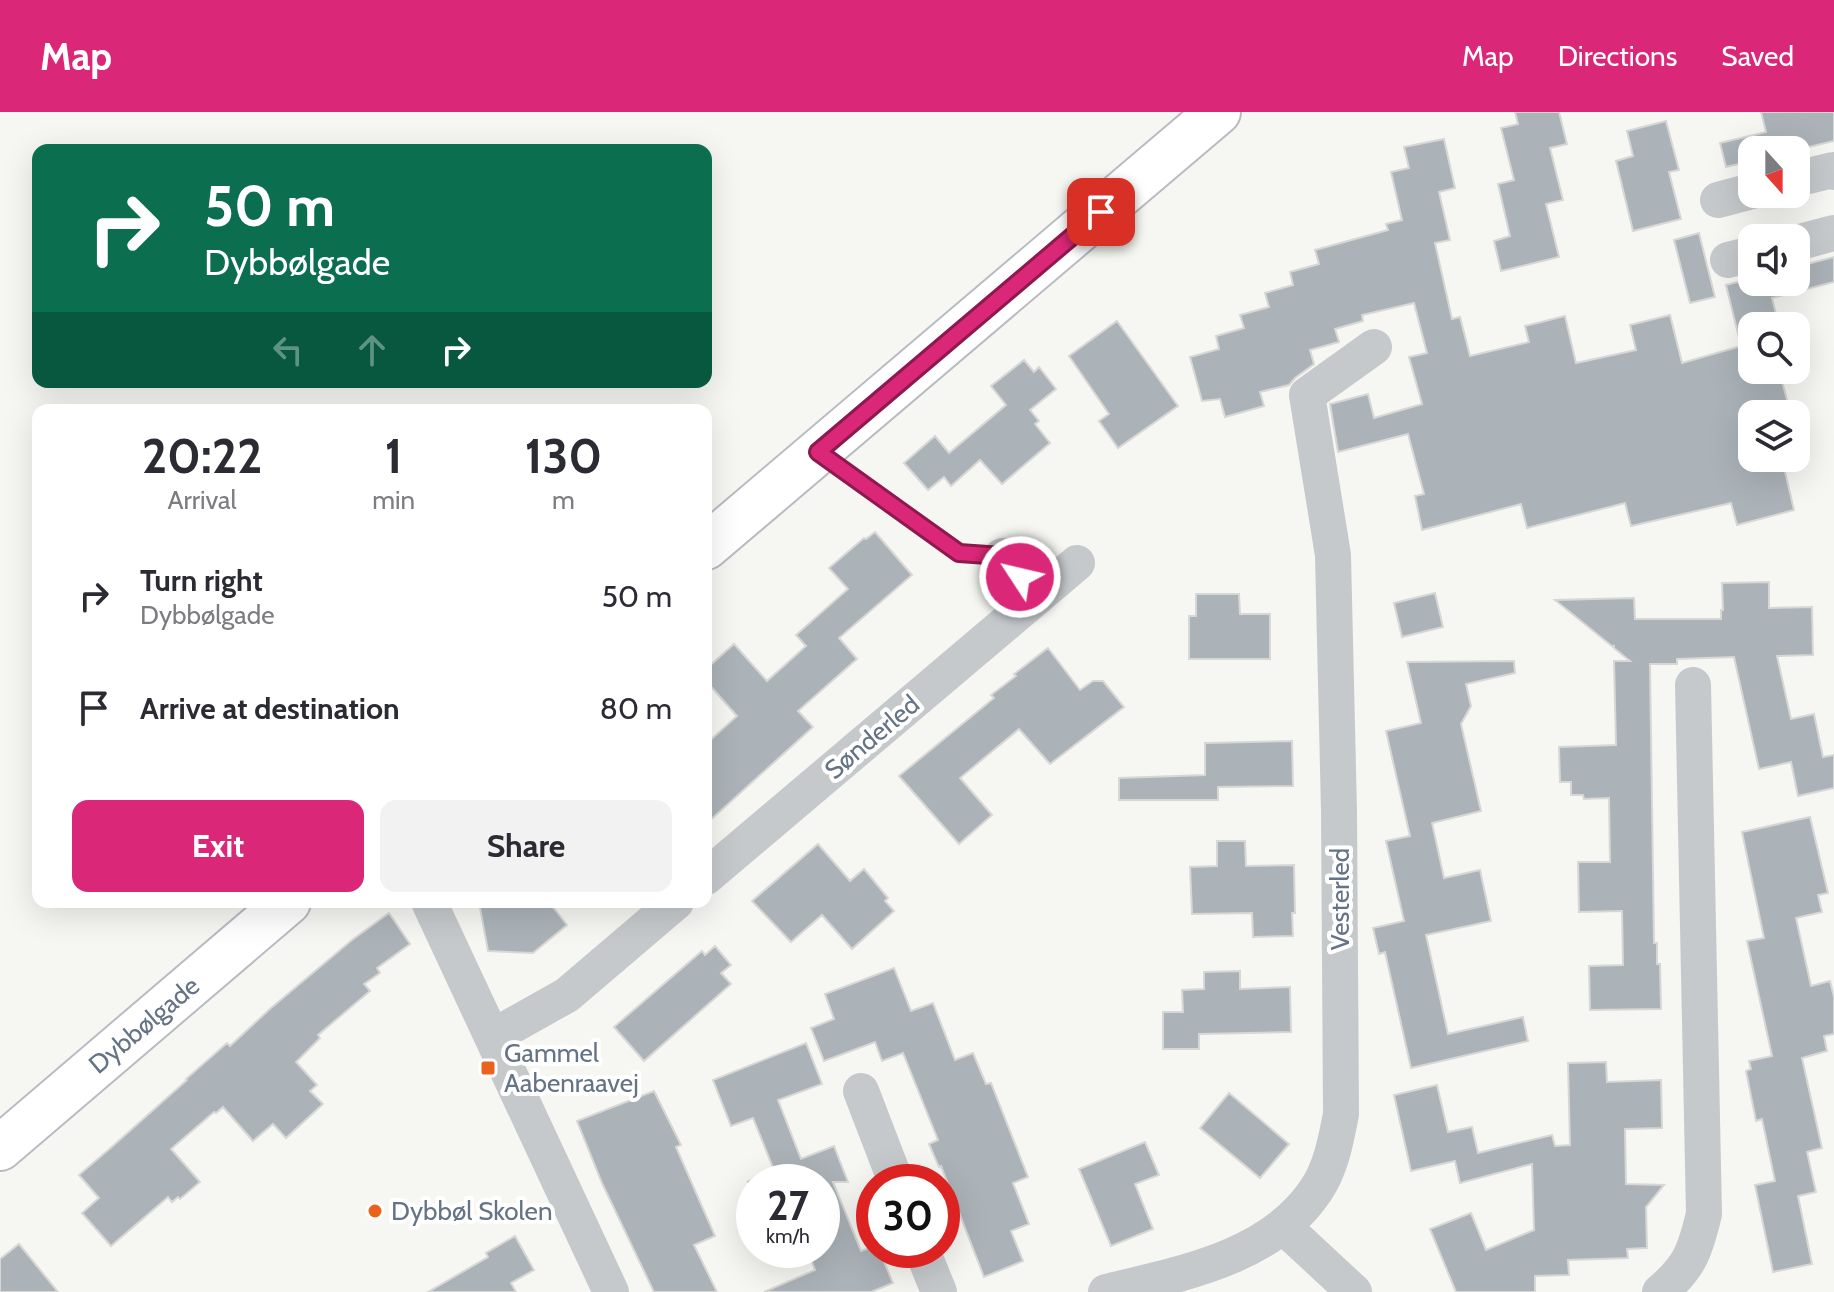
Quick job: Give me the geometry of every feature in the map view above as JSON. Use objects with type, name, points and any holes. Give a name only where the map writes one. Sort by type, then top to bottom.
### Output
[{"type":"street","points":[[712,542],[1218,112]]},
{"type":"street","points":[[1810,176],[1834,172]]},
{"type":"street","points":[[1810,239],[1834,233]]},
{"type":"street","name":"Vesterled","points":[[1106,1292],[1191,1271],[1240,1253],[1284,1227],[1317,1190],[1331,1157],[1341,1114],[1333,555],[1307,395],[1374,347]]},
{"type":"street","points":[[1002,556],[1037,597]]},
{"type":"street","name":"Sønderled","points":[[712,872],[1077,563]]},
{"type":"street","points":[[1660,1292],[1676,1279],[1696,1249],[1704,1214],[1693,685]]},
{"type":"street","name":"Dybbølgade","points":[[0,1148],[281,908]]},
{"type":"street","points":[[432,908],[611,1292]]},
{"type":"street","points":[[492,1037],[567,995],[669,908]]},
{"type":"street","points":[[861,1091],[889,1164]]},
{"type":"street","points":[[1284,1227],[1354,1292]]},
{"type":"street","points":[[929,1268],[939,1292]]},
{"type":"lane","points":[[818,452],[959,553],[1002,556]]},
{"type":"building","points":[[1515,112],[1559,112],[1567,144],[1550,148],[1563,200],[1546,204],[1559,257],[1501,271],[1494,241],[1510,236],[1498,184],[1514,180],[1501,128],[1518,124]]},
{"type":"building","points":[[1761,112],[1834,112],[1834,141],[1810,147],[1810,136],[1749,136],[1766,132]]},
{"type":"building","points":[[1666,121],[1679,170],[1669,172],[1681,219],[1633,231],[1616,161],[1633,156],[1627,131]]},
{"type":"building","points":[[1444,139],[1455,188],[1439,192],[1450,240],[1435,243],[1452,319],[1460,317],[1470,356],[1529,342],[1525,326],[1565,316],[1576,363],[1636,350],[1630,325],[1670,315],[1682,363],[1738,347],[1738,384],[1783,384],[1787,400],[1738,400],[1738,472],[1785,472],[1794,510],[1737,525],[1731,503],[1631,526],[1625,503],[1527,528],[1521,504],[1422,530],[1415,496],[1424,494],[1408,434],[1338,452],[1330,404],[1368,394],[1374,418],[1422,404],[1409,357],[1427,353],[1414,303],[1362,315],[1363,321],[1335,329],[1339,342],[1310,350],[1314,364],[1289,385],[1260,392],[1264,406],[1225,417],[1220,399],[1202,401],[1190,357],[1219,349],[1216,336],[1244,328],[1240,315],[1269,307],[1265,293],[1293,285],[1290,272],[1319,264],[1315,250],[1388,230],[1386,224],[1402,220],[1391,172],[1409,168],[1404,147]]},
{"type":"building","points":[[1738,139],[1738,164],[1726,167],[1720,143]]},
{"type":"building","points":[[1699,233],[1715,297],[1690,303],[1674,240]]},
{"type":"building","points":[[1834,257],[1834,282],[1810,288],[1810,263]]},
{"type":"building","points":[[1738,282],[1738,296],[1780,296],[1772,298],[1776,312],[1738,312],[1738,334],[1726,285]]},
{"type":"building","points":[[1117,321],[1178,406],[1118,448],[1099,421],[1109,414],[1069,356]]},
{"type":"building","points":[[1024,360],[1034,372],[1039,367],[1056,389],[1030,410],[1039,421],[1035,424],[1050,443],[1002,484],[980,460],[951,486],[944,477],[928,490],[904,463],[935,436],[949,453],[1006,405],[991,386]]},
{"type":"building","points":[[875,532],[912,575],[839,638],[857,659],[798,711],[813,727],[712,819],[712,739],[737,716],[712,688],[712,664],[734,644],[767,681],[806,646],[796,635],[848,589],[829,568]]},
{"type":"building","points":[[1769,582],[1769,608],[1812,607],[1813,655],[1777,656],[1791,719],[1814,714],[1823,757],[1834,755],[1834,788],[1798,796],[1791,762],[1759,769],[1734,657],[1677,659],[1677,664],[1650,664],[1654,943],[1657,943],[1657,964],[1660,964],[1661,1009],[1590,1010],[1589,966],[1623,965],[1622,911],[1579,912],[1578,862],[1610,862],[1609,798],[1584,799],[1583,795],[1571,795],[1571,782],[1560,782],[1559,747],[1616,745],[1614,661],[1630,661],[1555,600],[1634,598],[1635,619],[1721,619],[1722,583]]},
{"type":"building","points":[[1435,593],[1443,627],[1402,637],[1394,603]]},
{"type":"building","points":[[1196,594],[1239,594],[1240,614],[1270,614],[1270,659],[1189,659],[1189,616],[1196,616]]},
{"type":"building","points":[[1048,648],[1080,690],[1093,681],[1103,681],[1124,707],[1050,764],[1019,729],[960,778],[992,815],[959,844],[899,776],[994,698],[991,695]]},
{"type":"building","points":[[1514,661],[1515,673],[1466,684],[1471,706],[1461,724],[1481,811],[1432,823],[1444,878],[1480,870],[1491,921],[1426,935],[1448,1034],[1523,1017],[1528,1041],[1411,1068],[1385,952],[1379,954],[1373,928],[1404,921],[1386,841],[1410,836],[1386,731],[1421,723],[1407,662]]},
{"type":"building","points":[[1292,741],[1293,786],[1218,787],[1218,800],[1119,800],[1119,778],[1205,775],[1205,743]]},
{"type":"building","points":[[1810,817],[1828,893],[1818,895],[1822,912],[1796,918],[1811,986],[1830,981],[1834,997],[1834,1034],[1824,1036],[1827,1051],[1802,1058],[1822,1148],[1807,1152],[1816,1192],[1798,1196],[1812,1264],[1773,1272],[1755,1185],[1775,1181],[1762,1119],[1756,1121],[1746,1071],[1751,1069],[1749,1061],[1772,1056],[1747,941],[1764,938],[1742,832]]},
{"type":"building","points":[[1217,841],[1245,841],[1246,866],[1294,865],[1293,936],[1253,937],[1252,913],[1192,914],[1190,867],[1217,866]]},
{"type":"building","points":[[818,844],[850,881],[864,869],[888,898],[885,901],[894,911],[852,949],[822,915],[791,942],[752,901]]},
{"type":"building","points":[[480,908],[554,908],[567,925],[533,953],[488,951]]},
{"type":"building","points":[[389,913],[410,944],[377,968],[380,973],[364,984],[370,991],[318,1035],[320,1038],[296,1062],[317,1085],[310,1091],[323,1104],[286,1138],[273,1124],[253,1141],[223,1107],[214,1112],[171,1149],[200,1182],[180,1199],[178,1197],[172,1202],[168,1197],[111,1246],[82,1213],[99,1198],[79,1175],[227,1043],[230,1046],[352,940]]},
{"type":"building","points":[[715,946],[731,965],[721,973],[731,984],[644,1061],[614,1027],[702,951],[705,955]]},
{"type":"building","points":[[894,968],[911,1011],[933,1003],[955,1060],[973,1053],[986,1084],[991,1083],[1028,1177],[1013,1183],[1029,1224],[1011,1231],[1023,1261],[984,1277],[960,1215],[960,1164],[938,1164],[929,1144],[938,1140],[903,1053],[882,1061],[875,1042],[824,1061],[811,1028],[834,1019],[825,994]]},
{"type":"building","points":[[1240,971],[1240,989],[1290,987],[1291,1032],[1199,1034],[1199,1049],[1163,1049],[1163,1012],[1183,1012],[1182,990],[1204,989],[1204,972]]},
{"type":"building","points":[[806,1043],[822,1084],[778,1100],[801,1159],[834,1146],[848,1182],[840,1182],[840,1164],[772,1164],[753,1118],[731,1126],[713,1080]]},
{"type":"building","points":[[1606,1062],[1607,1082],[1661,1080],[1662,1128],[1625,1129],[1626,1184],[1664,1185],[1646,1207],[1647,1248],[1627,1249],[1628,1258],[1568,1260],[1569,1275],[1535,1276],[1535,1292],[1456,1292],[1430,1229],[1471,1213],[1486,1250],[1534,1230],[1532,1164],[1460,1183],[1455,1161],[1411,1171],[1394,1095],[1437,1085],[1448,1132],[1472,1127],[1478,1153],[1552,1135],[1555,1146],[1570,1145],[1568,1063]]},
{"type":"building","points":[[654,1091],[681,1145],[676,1147],[715,1236],[694,1245],[717,1292],[654,1292],[602,1183],[577,1121]]},
{"type":"building","points":[[1229,1093],[1289,1144],[1260,1178],[1200,1128]]},
{"type":"building","points":[[1145,1142],[1159,1175],[1135,1184],[1153,1229],[1111,1246],[1079,1169]]},
{"type":"building","points":[[840,1199],[856,1239],[856,1268],[887,1268],[893,1283],[871,1292],[764,1292],[815,1270],[840,1268]]},
{"type":"building","points":[[515,1236],[534,1270],[511,1283],[516,1292],[428,1292],[488,1257],[486,1253]]},
{"type":"building","points":[[19,1244],[58,1292],[0,1292],[0,1259]]},
{"type":"place","name":"Gammel Aabenraavej","points":[[488,1068]]},
{"type":"place","name":"Dybbøl Skolen","points":[[375,1211]]},
{"type":"route","points":[[1020,577],[1002,556],[959,553],[818,452],[1101,212]]}]
